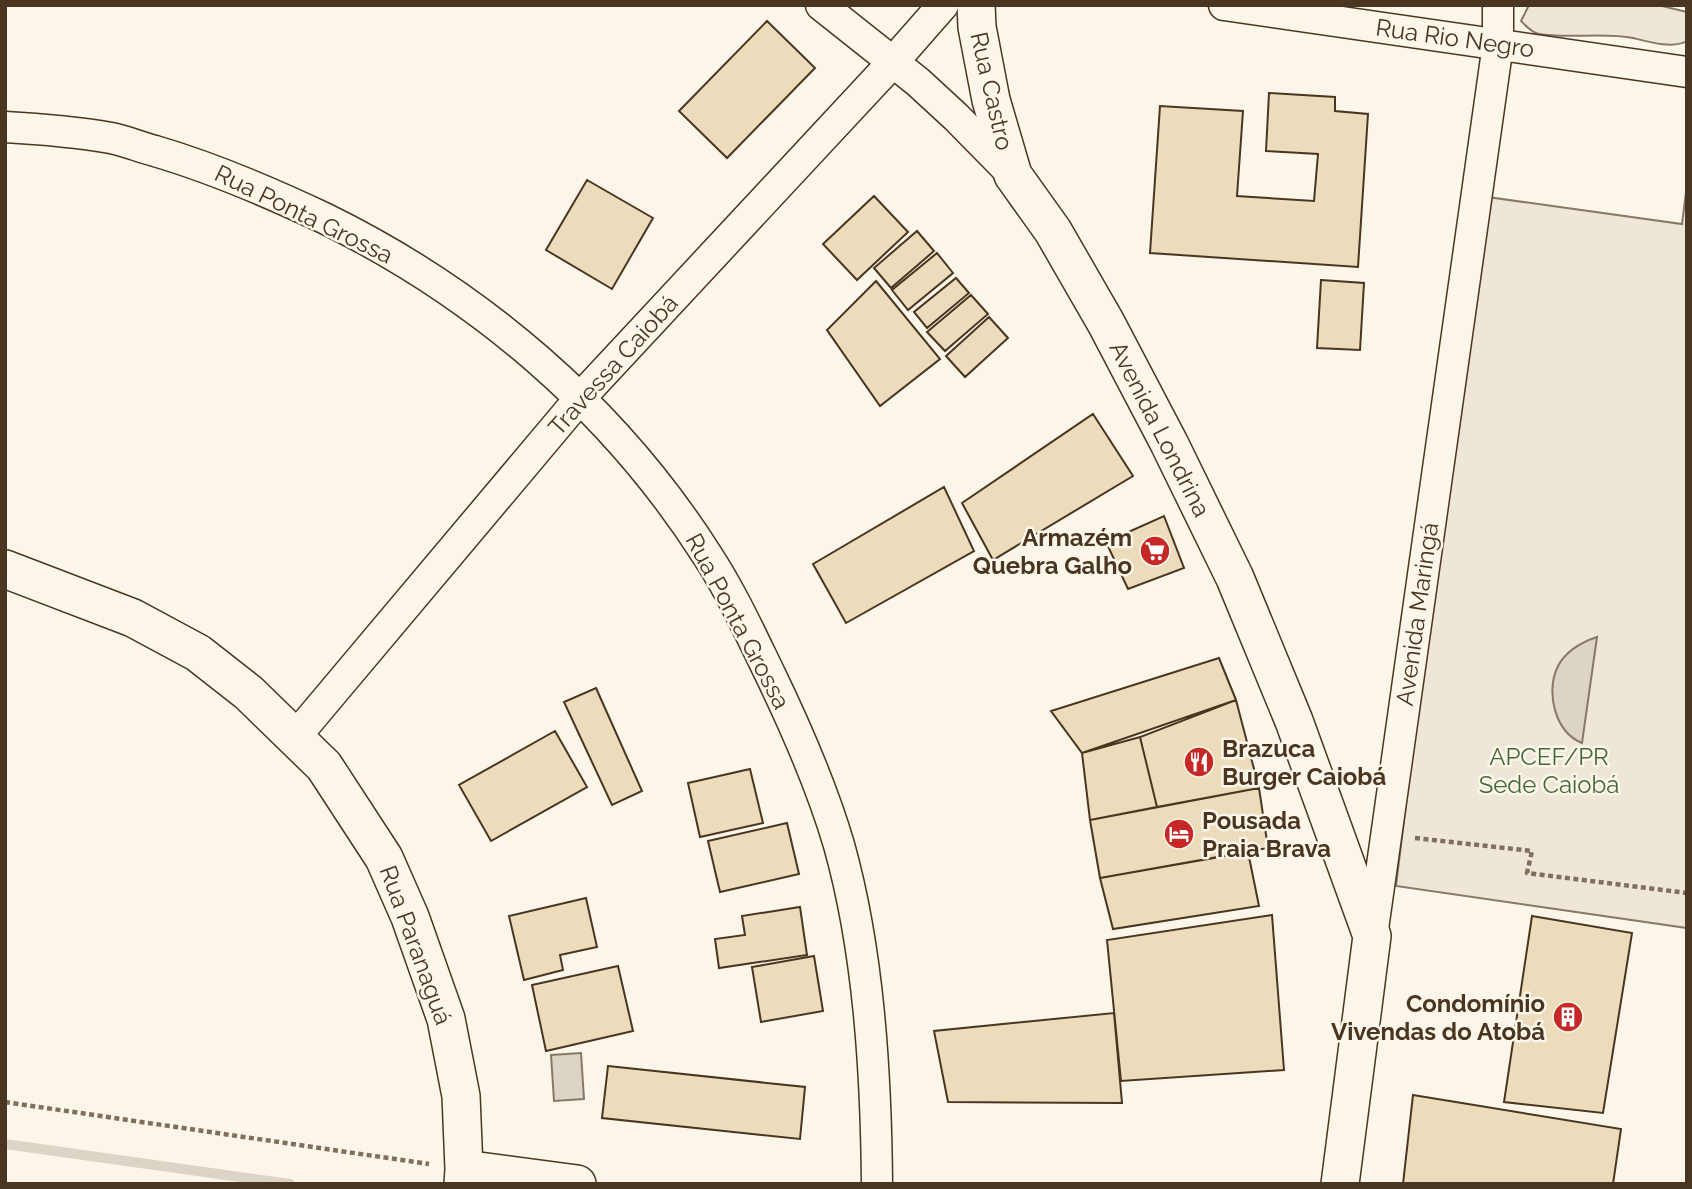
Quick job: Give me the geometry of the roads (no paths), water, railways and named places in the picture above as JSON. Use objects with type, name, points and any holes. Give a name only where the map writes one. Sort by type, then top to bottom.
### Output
[{"type":"street","name":"Avenida Londrina","points":[[821,5],[893,62],[956,117],[1013,176],[1053,231],[1106,323],[1236,578],[1294,721],[1372,936]]},
{"type":"street","name":"Travessa Caiobá","points":[[296,736],[581,397],[943,5]]},
{"type":"street","name":"Rua Castro","points":[[976,5],[976,27],[991,100],[1013,176]]},
{"type":"street","name":"Rua Rio Negro","points":[[1224,5],[1687,72]]},
{"type":"street","name":"Avenida Maringá","points":[[1340,1184],[1372,936],[1498,44],[1498,5]]},
{"type":"street","name":"Rua Ponta Grossa","points":[[5,127],[114,139],[191,162],[273,194],[370,241],[447,289],[516,339],[581,397],[665,495],[708,556],[747,627],[787,710],[823,797],[839,845],[862,957],[876,1120],[877,1184]]},
{"type":"street","name":"Rua Paranaguá","points":[[5,569],[133,618],[198,653],[249,692],[324,766],[384,858],[410,917],[446,1019],[461,1096],[464,1175]]},
{"type":"street","points":[[464,1175],[577,1184]]},
{"type":"waterway","points":[[5,1144],[290,1184]]},
{"type":"place","name":"Armazém Quebra Galho","points":[[1155,551]]},
{"type":"place","name":"Brazuca Burger Caiobá","points":[[1199,762]]},
{"type":"place","name":"Pousada Praia Brava","points":[[1179,834]]},
{"type":"place","name":"Condomínio Vivendas do Atobá","points":[[1568,1017]]},
{"type":"park label","name":"APCEF/PR Sede Caiobá","points":[[1549,770]]}]
